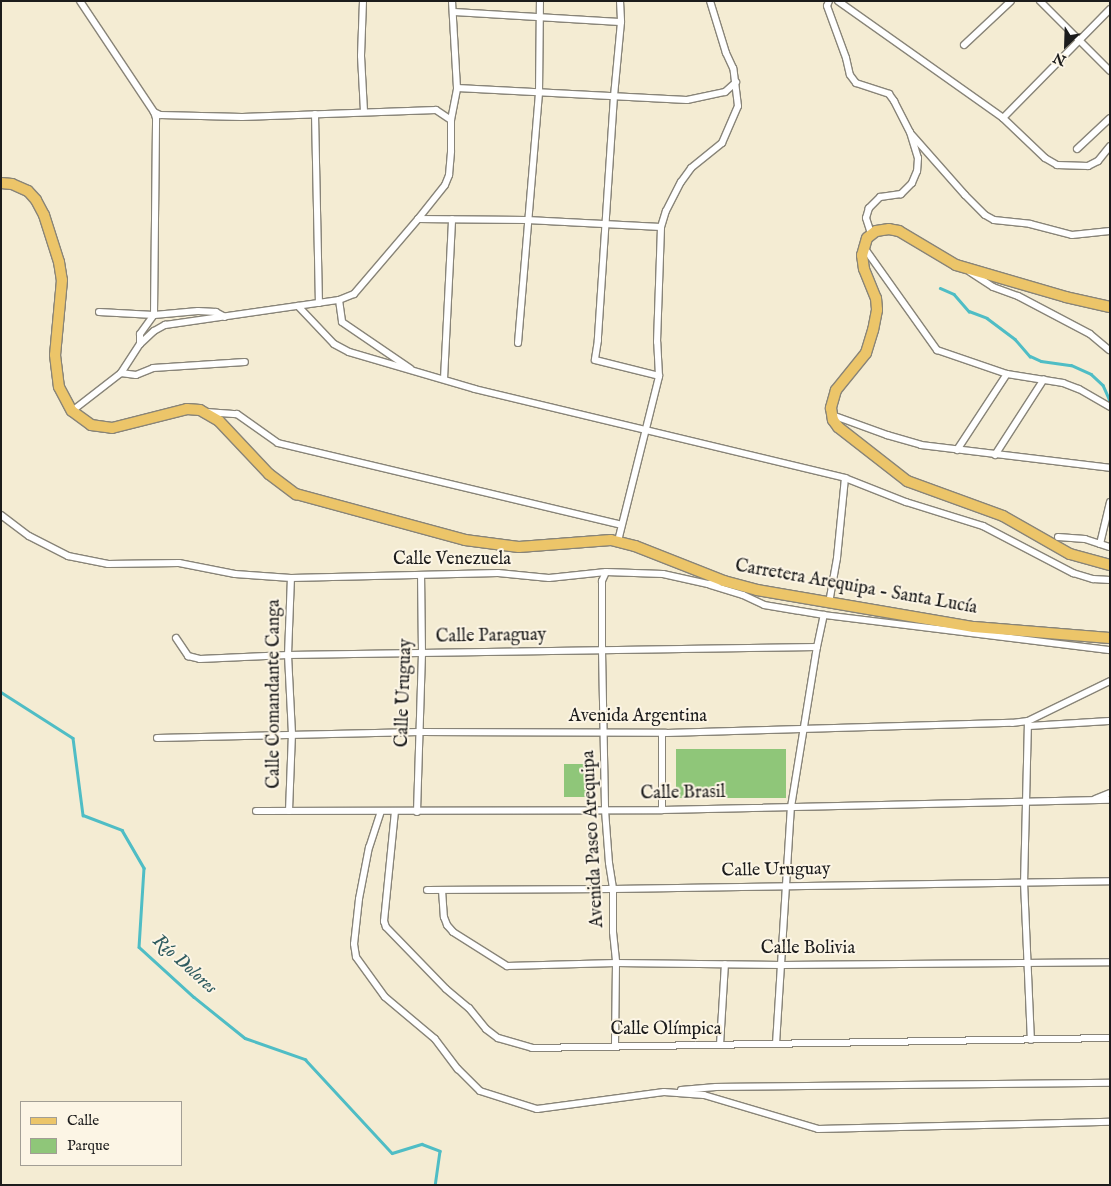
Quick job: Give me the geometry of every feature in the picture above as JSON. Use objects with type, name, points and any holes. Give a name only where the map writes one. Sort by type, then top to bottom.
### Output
[{"type":"main road","points":[[1,183],[24,188],[36,200],[54,246],[62,280],[55,363],[59,387],[72,411],[86,423],[104,428],[187,409],[205,412]]},
{"type":"main road","points":[[1110,307],[965,268],[946,260],[899,231],[884,229],[871,233],[863,246],[862,262],[876,298],[876,317],[866,353],[833,397],[832,415],[838,427],[907,481],[927,490],[1003,516],[1070,554],[1110,565]]},
{"type":"main road","name":"Carretera Arequipa - Santa Lucía","points":[[205,412],[219,422],[277,481],[296,494],[492,545],[519,547],[584,540],[618,541],[724,581],[757,590],[829,604],[974,627],[1110,638]]},
{"type":"street","points":[[80,1],[154,112],[156,118],[154,315],[140,334],[140,344]]},
{"type":"street","points":[[363,1],[361,56],[364,111]]},
{"type":"street","points":[[72,411],[121,373],[140,344],[154,331],[165,325],[177,322],[226,318],[339,300],[354,294],[364,285],[445,185],[448,175],[451,120],[457,88],[452,1]]},
{"type":"street","points":[[518,343],[538,93],[542,16],[540,1]]},
{"type":"street","points":[[620,1],[621,22],[605,224],[600,321],[595,360],[659,376]]},
{"type":"street","points":[[618,541],[659,376],[657,342],[661,227],[670,201],[691,168],[722,143],[738,106],[736,82],[710,1]]},
{"type":"street","points":[[829,1],[827,6],[846,58],[850,75],[856,83],[889,94],[910,132],[965,196],[986,216],[994,220],[1030,224],[1072,235],[1110,231]]},
{"type":"street","points":[[838,1],[1003,118],[1045,158],[1057,165],[1088,166],[1098,161],[1110,146]]},
{"type":"street","points":[[964,45],[1011,1]]},
{"type":"street","points":[[1040,1],[1078,42],[1110,71]]},
{"type":"street","points":[[1003,118],[1110,9]]},
{"type":"street","points":[[453,12],[621,22]]},
{"type":"street","points":[[457,88],[687,100],[725,92],[736,82]]},
{"type":"street","points":[[154,112],[169,116],[242,117],[364,111],[436,110],[451,120]]},
{"type":"street","points":[[315,114],[319,303]]},
{"type":"street","points":[[1078,149],[1110,118]]},
{"type":"street","points":[[871,233],[866,218],[869,208],[880,197],[901,194],[912,183],[917,170],[918,158],[910,132]]},
{"type":"street","points":[[418,219],[527,220],[661,227]]},
{"type":"street","points":[[444,379],[452,219]]},
{"type":"street","points":[[863,246],[937,350],[1007,374],[1044,379],[1079,388],[1110,407]]},
{"type":"street","points":[[965,268],[993,287],[1018,296],[1054,317],[1090,334],[1109,350]]},
{"type":"street","points":[[339,300],[342,322],[419,374]]},
{"type":"street","points":[[298,306],[334,344],[349,352],[419,374],[444,379],[514,399],[845,478],[906,502],[983,526],[1073,573],[1093,579],[1110,580]]},
{"type":"street","points":[[99,312],[154,315],[198,310],[216,312],[226,318]]},
{"type":"street","points":[[121,373],[136,375],[152,368],[245,362]]},
{"type":"street","points":[[957,450],[1007,374]]},
{"type":"street","points":[[995,455],[1044,379]]},
{"type":"street","points":[[205,412],[237,414],[278,442],[393,472],[621,525]]},
{"type":"street","points":[[832,415],[907,442],[995,455],[1030,457],[1110,468]]},
{"type":"street","points":[[829,604],[837,558],[845,478]]},
{"type":"street","points":[[1100,544],[1110,502]]},
{"type":"street","name":"Calle Venezuela","points":[[1,515],[30,536],[68,556],[108,564],[179,563],[235,574],[291,578],[498,574],[549,578],[606,572],[663,574],[708,584],[724,581]]},
{"type":"street","points":[[1058,537],[1085,538],[1110,547]]},
{"type":"street","name":"Avenida Paseo Arequipa","points":[[606,572],[602,582],[605,810],[613,889],[612,932],[616,963],[615,1045]]},
{"type":"street","name":"Calle Uruguay","points":[[417,812],[422,654],[422,575]]},
{"type":"street","name":"Calle Comandante Canga","points":[[289,811],[292,734],[288,655],[291,578]]},
{"type":"street","points":[[708,584],[743,595],[764,605],[824,615],[1110,650]]},
{"type":"street","points":[[776,1044],[792,808],[817,647],[824,615]]},
{"type":"street","name":"Calle Paraguay","points":[[176,638],[188,656],[192,658],[817,647]]},
{"type":"street","name":"Avenida Argentina","points":[[157,738],[419,732],[662,733],[1028,723],[1110,680]]},
{"type":"street","points":[[1031,1040],[1024,882],[1028,723],[1110,721]]},
{"type":"street","points":[[662,733],[662,810]]},
{"type":"street","points":[[1090,801],[1110,793]]},
{"type":"street","name":"Calle Brasil","points":[[256,811],[662,810],[1110,800]]},
{"type":"street","points":[[381,811],[369,846],[359,899],[354,944],[356,957],[385,997],[435,1039],[458,1068],[480,1091],[537,1108],[716,1087],[1110,1083]]},
{"type":"street","name":"Calle Olímpica","points":[[395,811],[384,921],[390,933],[416,956],[446,989],[469,1008],[486,1029],[498,1038],[532,1048],[615,1045],[1110,1038]]},
{"type":"street","name":"Calle Uruguay","points":[[427,890],[1110,881]]},
{"type":"street","name":"Calle Bolivia","points":[[442,890],[444,917],[447,925],[453,932],[507,966],[616,963],[782,965],[1110,962]]},
{"type":"street","points":[[720,1045],[725,964]]},
{"type":"street","points":[[664,1092],[704,1095],[818,1129],[1110,1122]]},
{"type":"green space","points":[[676,749],[786,749],[786,798],[676,798]]},
{"type":"green space","points":[[564,764],[586,764],[586,797],[564,797]]},
{"type":"waterway","points":[[940,288],[954,294],[969,311],[987,318],[1015,339],[1030,356],[1041,361],[1071,365],[1091,374],[1103,385],[1110,401]]},
{"type":"waterway","name":"Río Dolores","points":[[1,692],[73,738],[83,815],[122,830],[144,868],[139,947],[194,997],[245,1038],[305,1059],[392,1153],[422,1144],[440,1151],[435,1185]]}]
